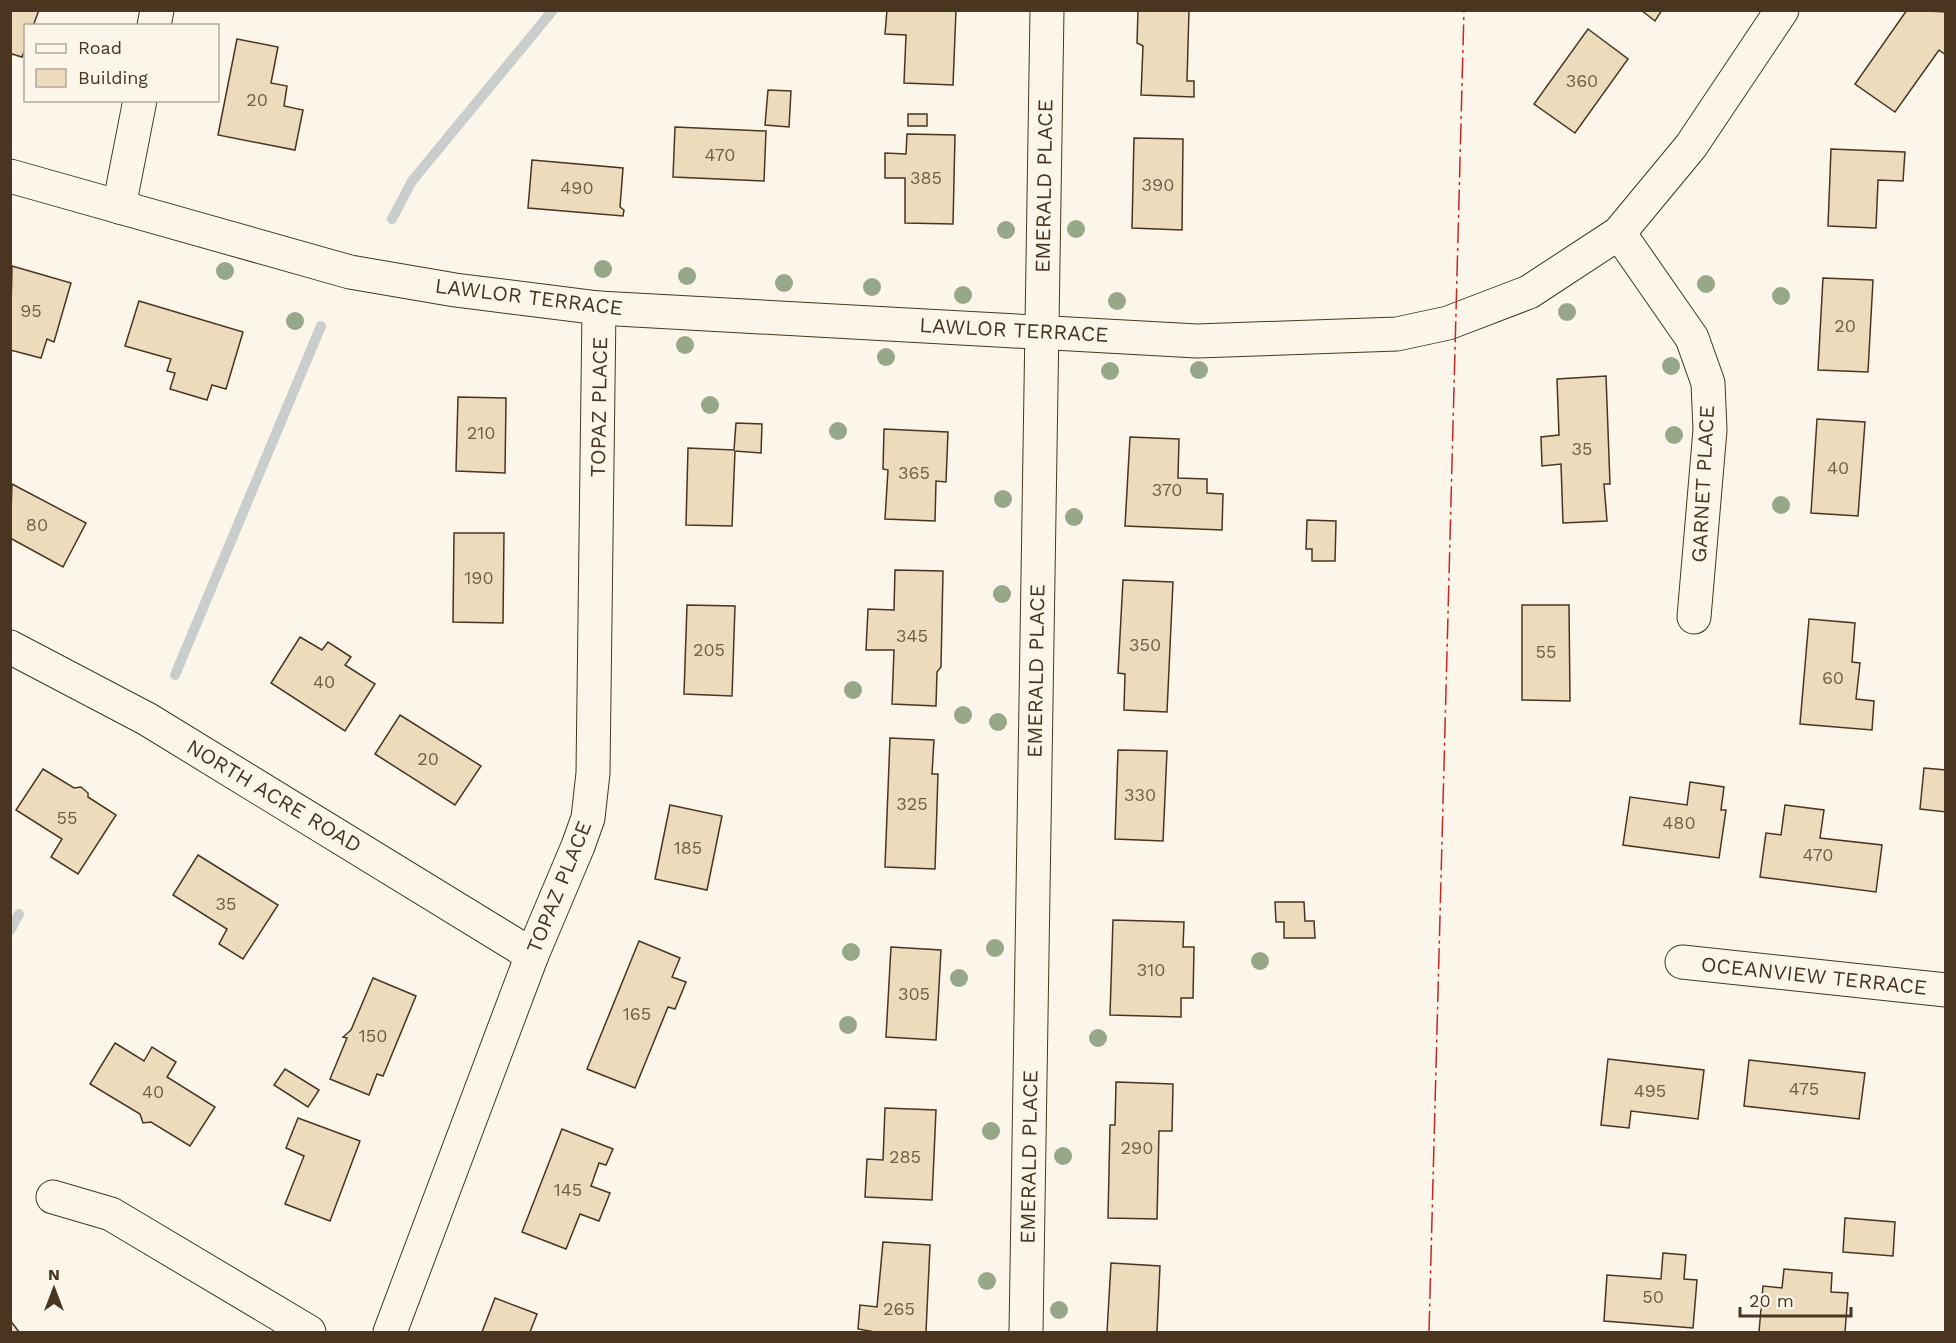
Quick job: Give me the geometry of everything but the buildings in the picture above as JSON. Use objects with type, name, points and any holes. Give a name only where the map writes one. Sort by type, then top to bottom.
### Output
[{"type":"street","name":"EMERALD PLACE","points":[[1026,1332],[1047,10]]},
{"type":"street","name":"LAWLOR TERRACE","points":[[10,177],[350,272],[455,290],[599,308],[1197,340],[1397,334],[1448,322],[1529,292],[1619,233],[1691,146],[1782,10]]},
{"type":"street","points":[[119,207],[140,102]]},
{"type":"street","name":"GARNET PLACE","points":[[1619,233],[1692,338],[1708,383],[1710,430],[1694,617]]},
{"type":"street","name":"TOPAZ PLACE","points":[[390,1332],[532,955],[585,827],[593,773],[599,308]]},
{"type":"street","name":"NORTH ACRE ROAD","points":[[10,646],[147,719],[532,955]]},
{"type":"street","name":"OCEANVIEW TERRACE","points":[[1682,962],[1946,990]]},
{"type":"street","points":[[53,1197],[111,1214],[309,1332]]},
{"type":"waterway","points":[[392,219],[412,181],[553,10]]},
{"type":"waterway","points":[[175,675],[321,326]]},
{"type":"waterway","points":[[10,931],[19,914]]},
{"type":"power","points":[[1429,1332],[1464,10]]}]
